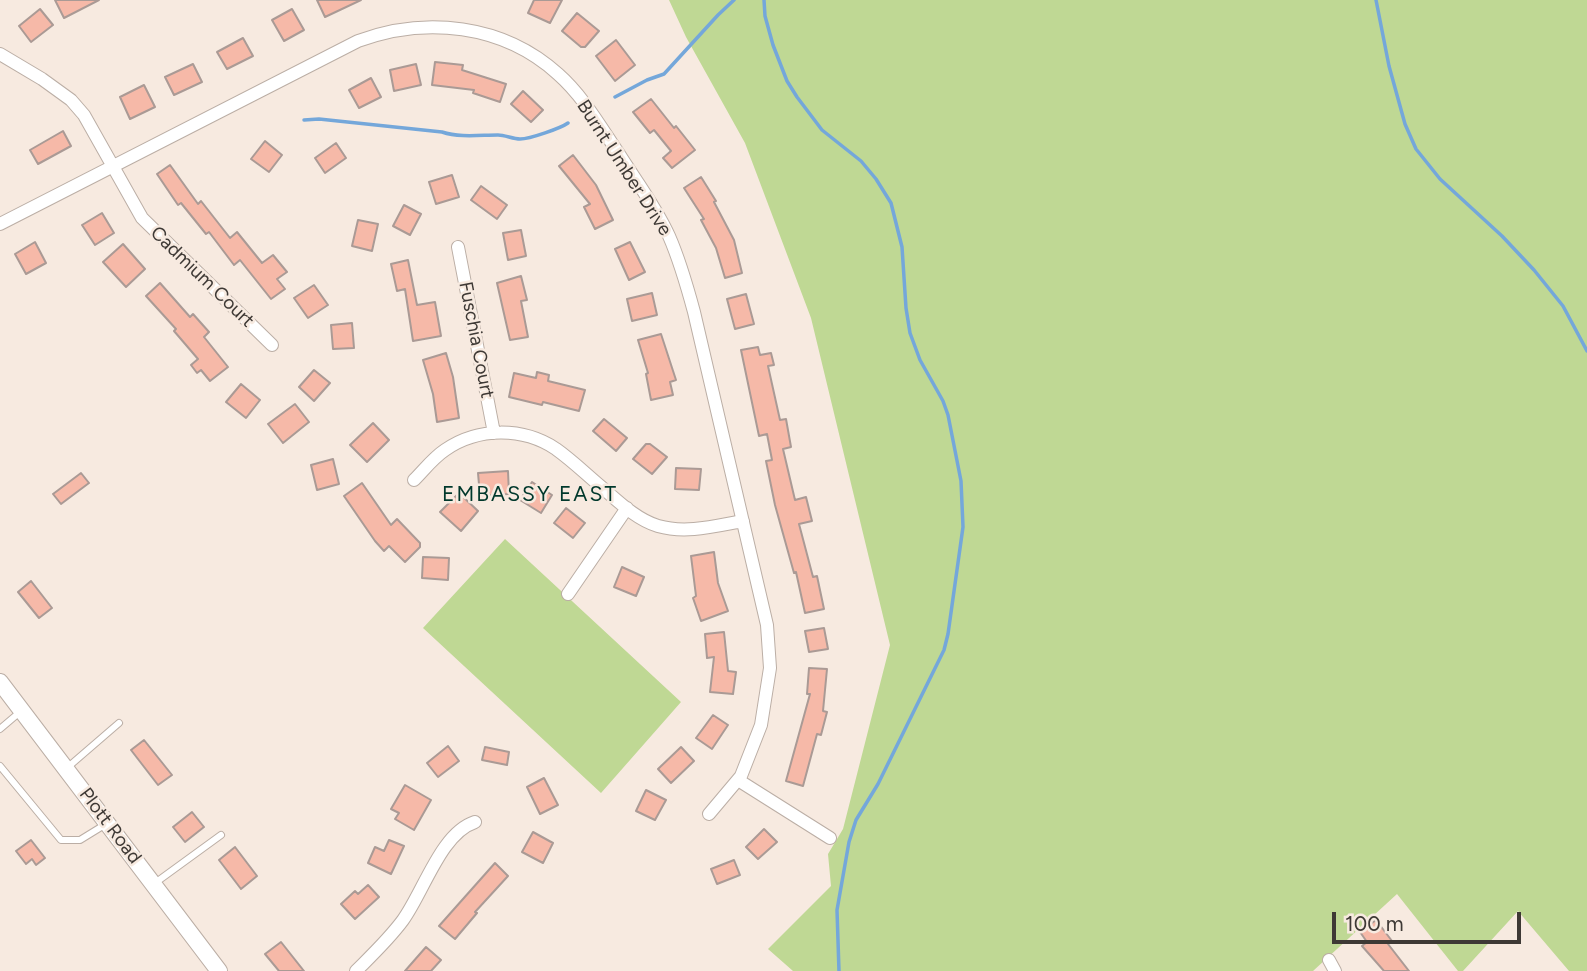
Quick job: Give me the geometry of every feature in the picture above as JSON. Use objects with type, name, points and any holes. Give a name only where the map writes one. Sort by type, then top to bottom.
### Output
[{"type":"street","name":"Burnt Umber Drive","points":[[0,224],[358,41],[382,33],[415,27],[444,27],[492,36],[519,47],[558,74],[589,109],[655,209],[680,262],[767,625],[770,668],[761,725],[738,780],[709,814]]},
{"type":"street","name":"Cadmium Court","points":[[0,54],[41,78],[71,100],[85,115],[150,228],[272,345]]},
{"type":"street","name":"Fuschia Court","points":[[458,247],[494,433]]},
{"type":"street","points":[[414,480],[447,448],[476,436],[516,434],[544,442],[558,451],[626,508],[650,523],[681,530],[743,521]]},
{"type":"street","points":[[568,594],[626,508]]},
{"type":"street","name":"Plott Road","points":[[0,682],[219,971]]},
{"type":"street","points":[[738,780],[830,838]]},
{"type":"street","points":[[356,971],[404,919],[451,838],[465,825],[475,822]]},
{"type":"lane","points":[[0,729],[22,711]]},
{"type":"lane","points":[[66,769],[119,723]]},
{"type":"lane","points":[[0,766],[61,840],[80,840],[107,823]]},
{"type":"lane","points":[[153,884],[221,835]]},
{"type":"green space","points":[[669,0],[1587,0],[1587,971],[1569,971],[1518,911],[1463,971],[1458,971],[1397,894],[1313,971],[793,971],[768,949],[831,886],[828,854],[843,829],[890,645],[811,318],[745,143],[686,37]]},
{"type":"green space","points":[[505,539],[681,702],[601,793],[423,628]]},
{"type":"building","points":[[55,0],[99,0],[64,18]]},
{"type":"building","points":[[317,0],[361,0],[325,17]]},
{"type":"building","points":[[534,0],[562,0],[550,23],[528,13]]},
{"type":"building","points":[[40,9],[53,25],[31,42],[19,26]]},
{"type":"building","points":[[292,9],[304,30],[284,41],[272,20]]},
{"type":"building","points":[[577,13],[599,31],[585,47],[581,47],[562,31]]},
{"type":"building","points":[[243,38],[253,56],[227,69],[217,52]]},
{"type":"building","points":[[616,40],[635,65],[615,81],[596,56]]},
{"type":"building","points":[[435,62],[463,65],[462,70],[506,84],[500,102],[473,93],[474,90],[432,85]]},
{"type":"building","points":[[193,64],[202,82],[174,95],[165,77]]},
{"type":"building","points":[[416,64],[421,85],[394,91],[390,70]]},
{"type":"building","points":[[371,78],[381,97],[359,108],[349,90]]},
{"type":"building","points":[[144,85],[155,107],[130,119],[120,97]]},
{"type":"building","points":[[523,91],[543,110],[531,122],[511,104]]},
{"type":"building","points":[[651,99],[695,150],[672,168],[663,158],[671,151],[654,130],[650,133],[633,112]]},
{"type":"building","points":[[63,131],[71,146],[38,164],[30,150]]},
{"type":"building","points":[[265,141],[282,155],[269,172],[251,159]]},
{"type":"building","points":[[336,143],[346,158],[325,173],[315,158]]},
{"type":"building","points":[[573,155],[596,185],[613,220],[595,229],[584,207],[590,204],[559,166]]},
{"type":"building","points":[[170,165],[198,204],[201,201],[230,238],[237,232],[262,263],[273,255],[287,272],[277,279],[285,289],[271,299],[240,260],[234,265],[209,232],[206,234],[181,203],[178,205],[157,174]]},
{"type":"building","points":[[452,175],[459,197],[436,204],[429,182]]},
{"type":"building","points":[[701,177],[716,201],[714,202],[734,240],[742,273],[725,278],[716,248],[701,220],[704,219],[684,188]]},
{"type":"building","points":[[481,186],[507,205],[497,219],[471,200]]},
{"type":"building","points":[[404,205],[421,214],[410,235],[393,226]]},
{"type":"building","points":[[102,213],[114,233],[95,245],[82,225]]},
{"type":"building","points":[[358,220],[378,224],[372,251],[352,246]]},
{"type":"building","points":[[521,230],[526,256],[508,260],[503,233]]},
{"type":"building","points":[[35,242],[46,263],[26,274],[15,254]]},
{"type":"building","points":[[630,242],[645,272],[629,280],[615,249]]},
{"type":"building","points":[[123,244],[145,269],[126,287],[103,262]]},
{"type":"building","points":[[408,260],[417,305],[435,302],[441,336],[413,341],[405,289],[397,291],[391,264]]},
{"type":"building","points":[[521,276],[527,300],[521,301],[528,337],[510,340],[497,283]]},
{"type":"building","points":[[160,283],[190,317],[193,314],[209,332],[204,337],[228,367],[210,381],[201,370],[197,373],[191,365],[198,359],[174,331],[176,329],[146,296]]},
{"type":"building","points":[[314,285],[328,305],[308,318],[294,298]]},
{"type":"building","points":[[652,293],[657,315],[632,321],[627,299]]},
{"type":"building","points":[[746,294],[754,324],[735,329],[727,299]]},
{"type":"building","points":[[352,323],[354,348],[333,349],[331,325]]},
{"type":"building","points":[[661,334],[676,380],[670,382],[673,395],[651,400],[648,373],[638,340]]},
{"type":"building","points":[[758,347],[760,355],[771,353],[774,365],[768,366],[780,420],[786,419],[791,447],[783,449],[795,500],[806,497],[812,521],[799,524],[813,577],[817,576],[824,609],[805,613],[796,572],[794,573],[775,505],[766,461],[772,460],[767,434],[759,436],[741,350]]},
{"type":"building","points":[[446,353],[453,377],[459,418],[437,422],[433,394],[423,360]]},
{"type":"building","points":[[314,370],[330,383],[314,401],[299,387]]},
{"type":"building","points":[[537,372],[549,375],[548,381],[585,390],[579,411],[509,397],[514,373],[536,378]]},
{"type":"building","points":[[241,384],[260,400],[246,418],[226,402]]},
{"type":"building","points":[[295,404],[309,422],[283,443],[268,424]]},
{"type":"building","points":[[604,419],[627,438],[616,451],[593,431]]},
{"type":"building","points":[[373,423],[389,440],[367,462],[350,445]]},
{"type":"building","points":[[646,444],[650,444],[667,457],[652,474],[633,459]]},
{"type":"building","points":[[333,459],[339,484],[317,490],[311,465]]},
{"type":"building","points":[[676,468],[701,469],[699,490],[675,489]]},
{"type":"building","points":[[508,471],[509,494],[480,496],[478,473]]},
{"type":"building","points":[[81,473],[89,483],[61,504],[53,494]]},
{"type":"building","points":[[532,482],[552,495],[541,513],[520,500]]},
{"type":"building","points":[[362,483],[391,525],[397,519],[420,543],[420,547],[405,562],[389,546],[384,551],[344,496]]},
{"type":"building","points":[[459,493],[478,511],[461,531],[440,512]]},
{"type":"building","points":[[566,508],[585,523],[573,538],[554,523]]},
{"type":"building","points":[[714,552],[718,583],[728,611],[701,621],[693,598],[696,596],[691,556]]},
{"type":"building","points":[[423,557],[449,558],[448,580],[422,578]]},
{"type":"building","points":[[622,567],[644,577],[636,596],[614,587]]},
{"type":"building","points":[[31,581],[52,608],[39,618],[18,592]]},
{"type":"building","points":[[824,628],[828,649],[809,652],[805,631]]},
{"type":"building","points":[[724,632],[728,671],[736,672],[733,694],[710,692],[714,657],[707,658],[705,634]]},
{"type":"building","points":[[809,668],[827,669],[823,711],[827,712],[821,735],[817,734],[803,786],[786,781],[810,694],[807,694]]},
{"type":"building","points":[[713,715],[728,725],[712,749],[696,738]]},
{"type":"building","points":[[144,740],[172,775],[158,785],[131,750]]},
{"type":"building","points":[[448,746],[459,761],[438,777],[427,763]]},
{"type":"building","points":[[485,747],[509,752],[507,765],[482,760]]},
{"type":"building","points":[[681,747],[694,761],[671,783],[658,769]]},
{"type":"building","points":[[544,778],[558,805],[540,814],[527,787]]},
{"type":"building","points":[[405,785],[431,800],[414,830],[395,819],[399,813],[391,809]]},
{"type":"building","points":[[646,790],[666,800],[655,820],[636,811]]},
{"type":"building","points":[[192,812],[204,827],[185,842],[173,827]]},
{"type":"building","points":[[764,829],[777,842],[758,859],[746,847]]},
{"type":"building","points":[[533,832],[553,843],[543,863],[522,852]]},
{"type":"building","points":[[31,840],[45,858],[36,865],[32,859],[26,864],[16,851]]},
{"type":"building","points":[[389,840],[404,846],[391,874],[368,863],[375,847],[384,851]]},
{"type":"building","points":[[235,847],[257,876],[241,889],[219,860]]},
{"type":"building","points":[[734,860],[740,875],[717,884],[711,869]]},
{"type":"building","points":[[495,863],[508,876],[455,939],[439,926]]},
{"type":"building","points":[[368,885],[379,897],[355,919],[341,904],[355,891],[358,894]]},
{"type":"building","points":[[1376,920],[1392,941],[1388,944],[1409,971],[1384,971],[1362,946],[1367,942],[1360,932]]},
{"type":"building","points":[[281,942],[304,971],[279,971],[265,954]]},
{"type":"building","points":[[426,947],[441,960],[431,971],[405,971]]},
{"type":"waterway","points":[[615,97],[664,74],[734,0]]},
{"type":"waterway","points":[[764,0],[765,16],[773,45],[787,81],[797,97],[822,130],[861,161],[891,203],[902,247],[910,333],[920,360],[948,415],[961,481],[963,527],[948,634],[944,650],[878,784],[856,820],[849,842],[837,910],[839,971]]},
{"type":"waterway","points":[[1376,0],[1389,66],[1405,124],[1416,149],[1440,179],[1502,236],[1534,270],[1563,306],[1587,351]]},
{"type":"waterway","points":[[304,120],[319,119],[456,135],[498,135],[520,139],[545,133],[568,123]]},
{"type":"district","name":"EMBASSY EAST","points":[[530,495]]}]
